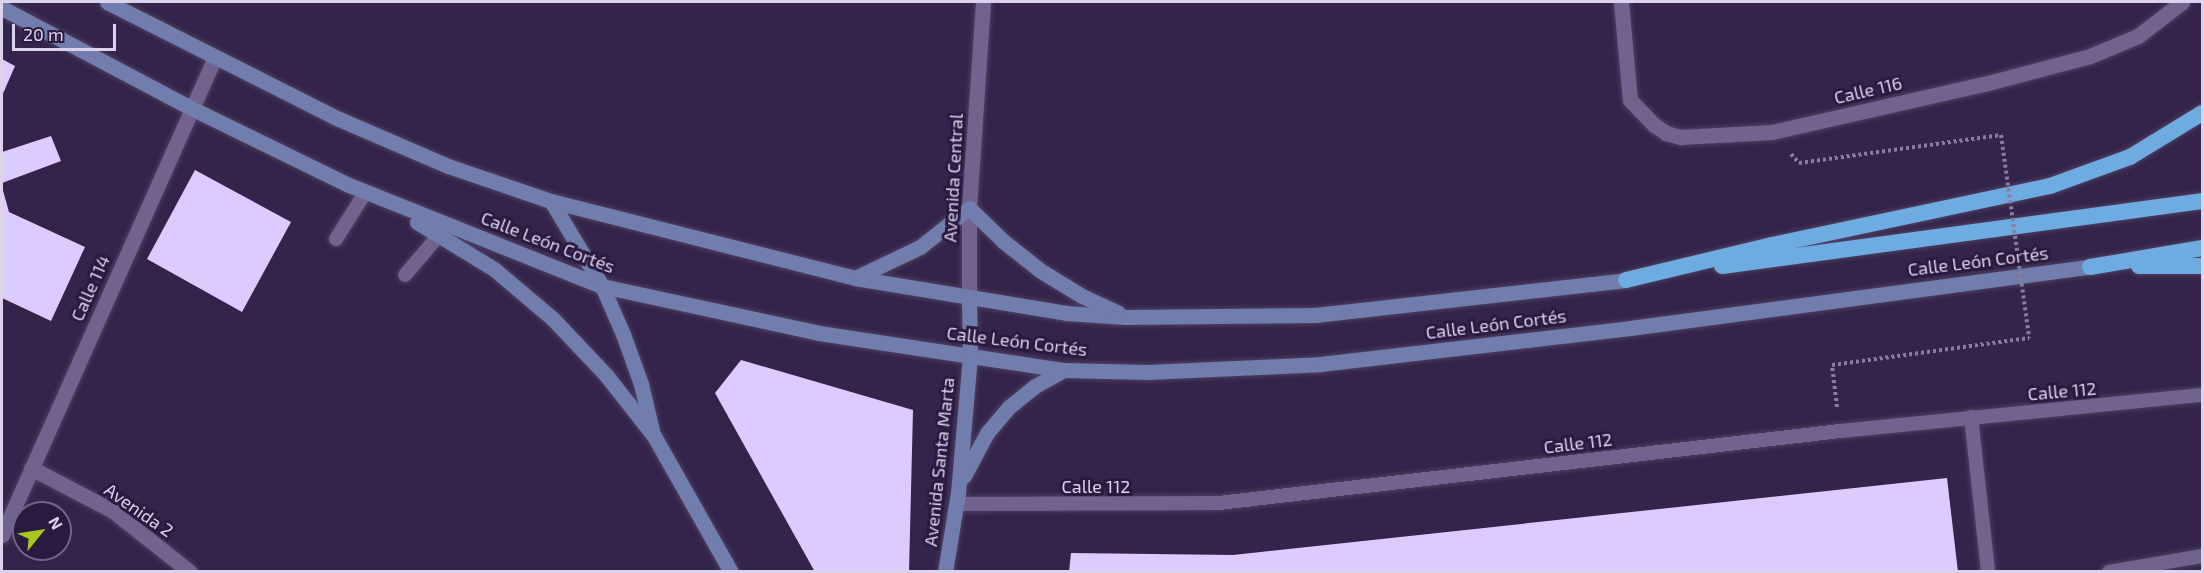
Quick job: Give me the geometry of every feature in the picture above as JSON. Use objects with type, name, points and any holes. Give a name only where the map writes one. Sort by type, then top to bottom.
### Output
[{"type":"highway","points":[[1626,280],[1772,245],[2050,186],[2130,156],[2202,113]]},
{"type":"highway","points":[[1626,280],[2202,201]]},
{"type":"highway","points":[[2090,267],[2202,248]]},
{"type":"highway","points":[[2090,267],[2202,266]]},
{"type":"main road","name":"Calle León Cortés","points":[[107,2],[339,119],[448,166],[551,201],[855,278],[969,299],[1066,313],[1125,317],[1315,315],[1626,280]]},
{"type":"main road","name":"Calle León Cortés","points":[[2,8],[191,108],[349,185],[602,286],[819,333],[1064,370],[1147,372],[1320,364],[1630,328],[2090,267]]},
{"type":"main road","points":[[349,185],[440,234],[494,269],[553,319],[606,375],[654,436],[731,572]]},
{"type":"main road","points":[[551,201],[602,286],[641,384],[654,436]]},
{"type":"main road","points":[[855,278],[920,246],[969,208],[1003,241],[1041,271],[1082,296],[1125,317]]},
{"type":"main road","name":"Avenida Central","points":[[969,299],[970,356]]},
{"type":"main road","name":"Avenida Santa Marta","points":[[945,572],[957,499],[970,356]]},
{"type":"main road","points":[[957,499],[970,462],[987,433],[1009,407],[1035,386],[1064,370]]},
{"type":"street","name":"Avenida Central","points":[[969,299],[969,208],[983,2]]},
{"type":"street","name":"Calle 116","points":[[1621,2],[1630,100],[1653,124],[1666,133],[1680,137],[1772,132],[1984,84],[2091,56],[2138,36],[2182,2]]},
{"type":"street","name":"Calle 114","points":[[2,535],[215,57]]},
{"type":"street","name":"Avenida 2","points":[[31,468],[112,512],[190,572]]},
{"type":"lane","points":[[336,239],[365,193]]},
{"type":"lane","points":[[405,275],[440,234]]},
{"type":"lane","name":"Calle 112","points":[[957,499],[1219,503],[1840,431],[2202,395]]},
{"type":"lane","points":[[1971,417],[1988,572]]},
{"type":"lane","points":[[2109,572],[2202,556]]},
{"type":"path","points":[[1799,163],[2001,135],[2029,338],[1832,365],[1840,431]]},
{"type":"building","points":[[2,59],[15,66],[2,96]]},
{"type":"building","points":[[51,136],[61,161],[2,183],[2,152]]},
{"type":"building","points":[[195,170],[291,222],[242,312],[147,259]]},
{"type":"building","points":[[2,187],[9,212],[85,247],[51,321],[2,298]]},
{"type":"building","points":[[741,360],[913,410],[909,572],[815,572],[715,393]]},
{"type":"building","points":[[1947,478],[1958,572],[1069,572],[1071,553],[1233,555]]}]
